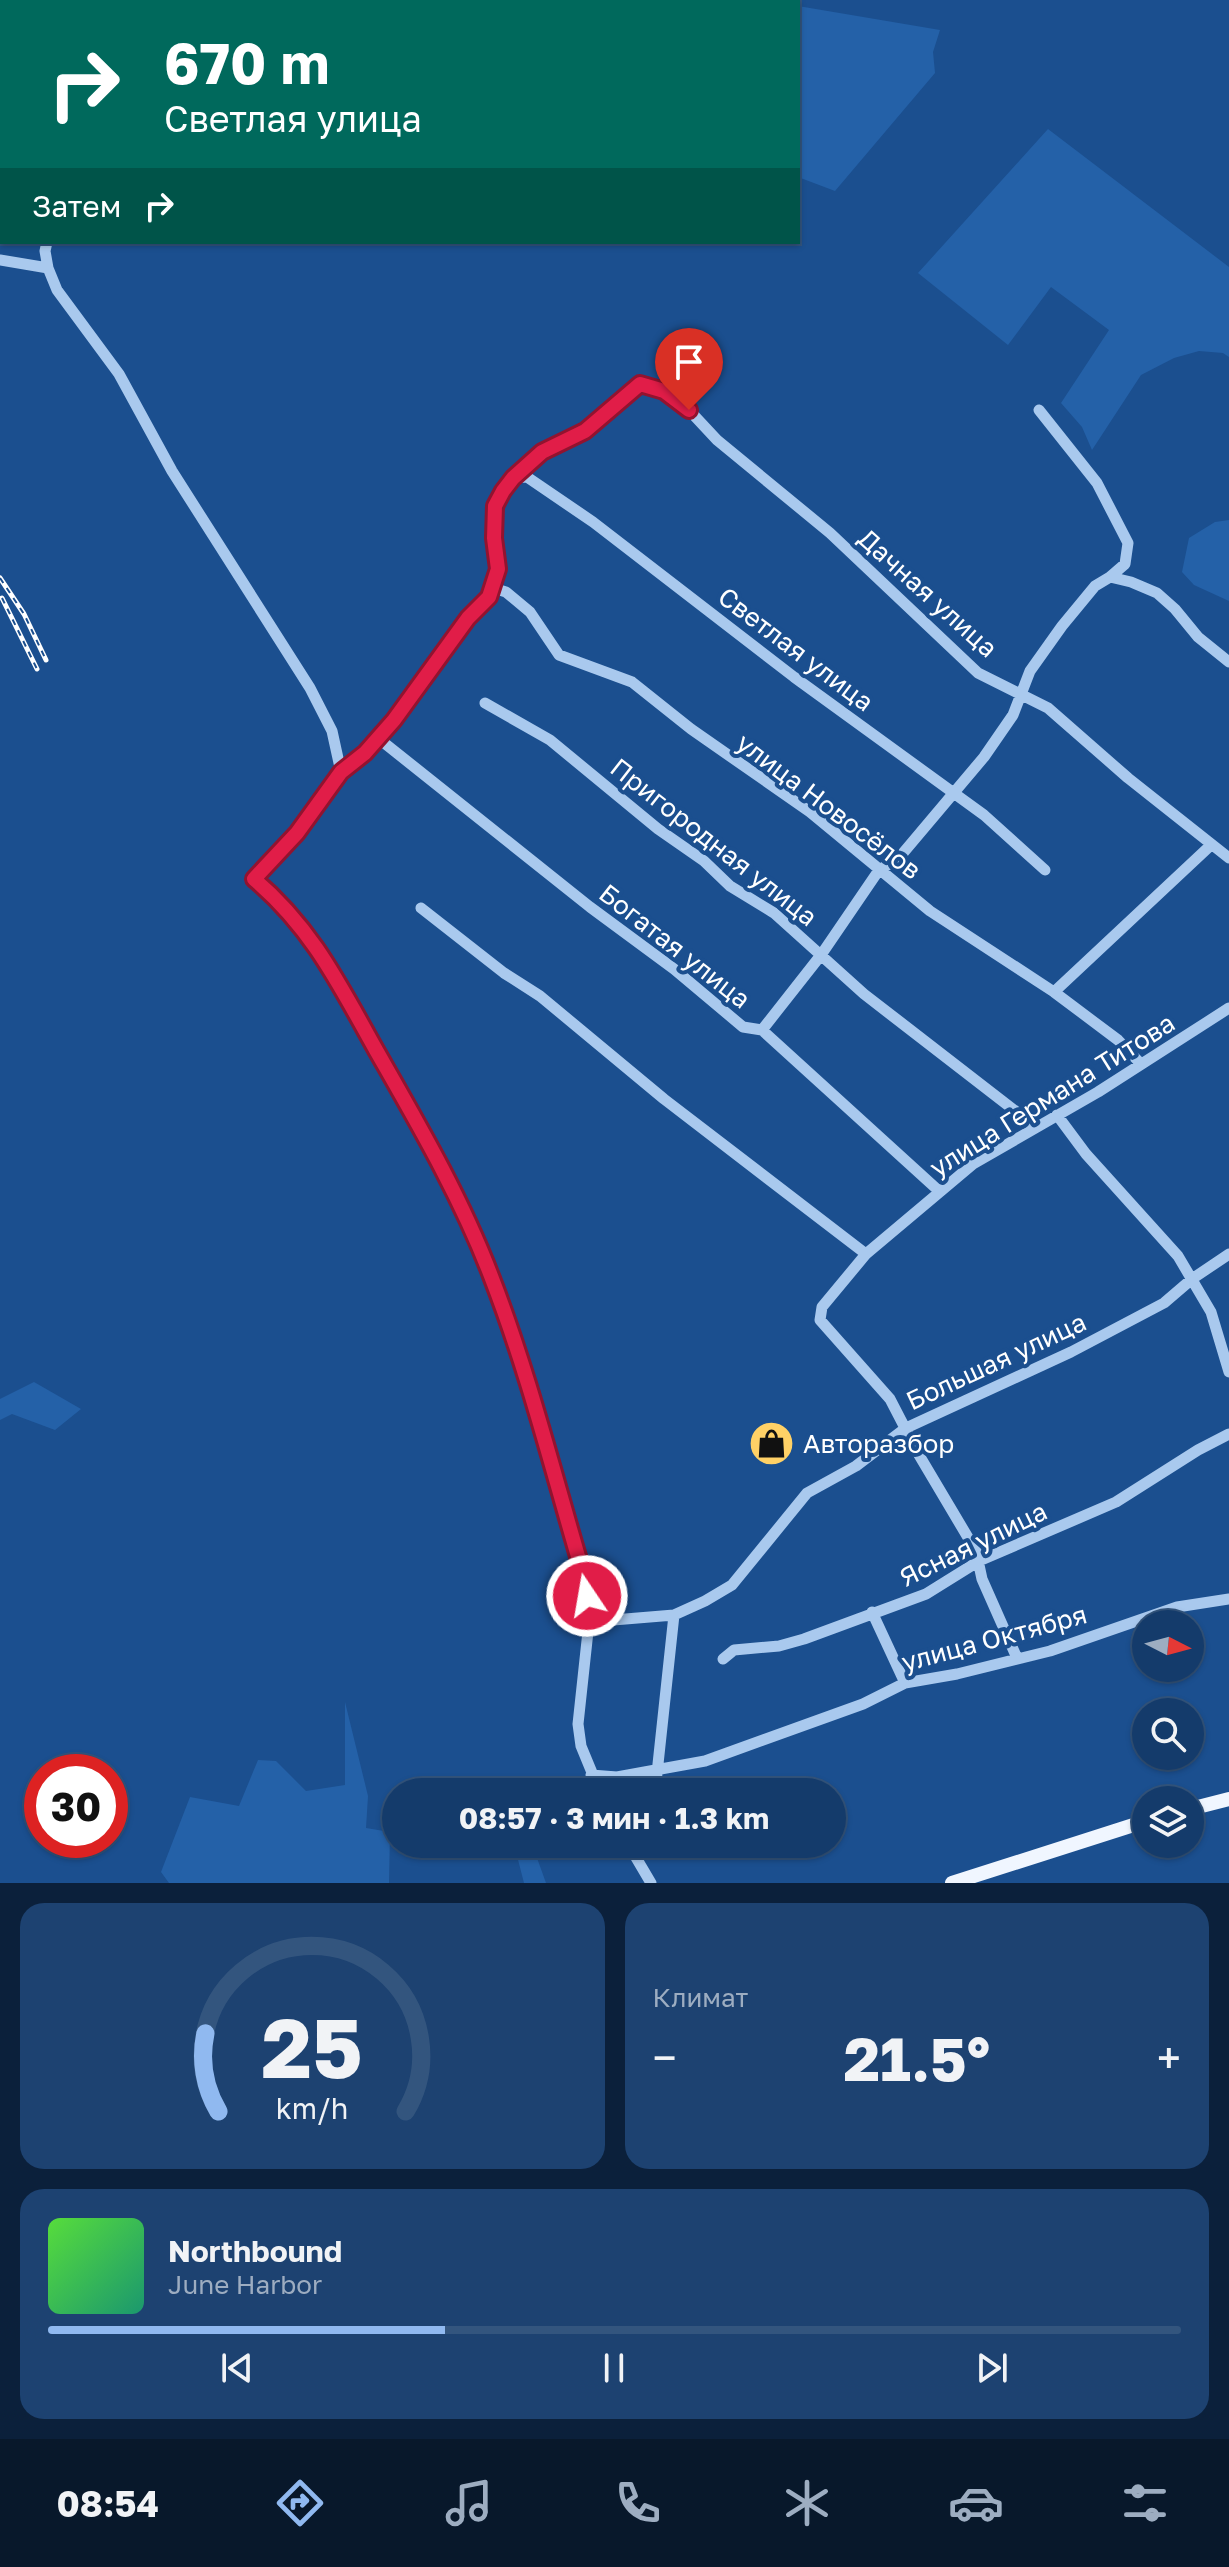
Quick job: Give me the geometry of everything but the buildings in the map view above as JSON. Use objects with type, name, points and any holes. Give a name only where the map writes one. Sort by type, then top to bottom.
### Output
[{"type":"main road","points":[[1204,1805],[1229,1799]]},
{"type":"main road","points":[[952,1883],[1132,1825]]},
{"type":"street","points":[[47,244],[48,268],[57,290],[119,374],[172,471],[310,688],[337,742],[341,772]]},
{"type":"street","points":[[0,260],[48,268]]},
{"type":"street","name":"Дачная улица","points":[[513,478],[542,452],[585,431],[640,384],[664,391],[689,410],[717,440],[830,533],[978,673],[1048,708],[1128,778],[1229,858]]},
{"type":"street","points":[[762,1030],[821,955],[879,870],[898,859],[984,757],[1013,715],[1030,671],[1062,626],[1095,586],[1125,564],[1128,543],[1097,483],[1039,410]]},
{"type":"street","name":"Светлая улица","points":[[513,478],[527,477],[572,507],[794,677],[984,815],[1045,870]]},
{"type":"street","points":[[513,478],[495,506],[494,538],[498,569],[489,597],[468,618],[378,738],[341,772],[297,833],[254,879],[282,903],[328,964],[414,1116],[478,1243],[508,1323],[582,1570],[589,1622],[578,1724],[581,1746],[593,1778]]},
{"type":"street","points":[[1110,577],[1157,593],[1198,637],[1229,662]]},
{"type":"street","name":"улица Новосёлов","points":[[493,588],[506,592],[530,612],[559,655],[632,682],[691,729],[810,812],[930,911],[1054,992],[1118,1040],[1141,1064]]},
{"type":"street","name":"Пригородная улица","points":[[485,703],[550,740],[658,829],[704,861],[730,886],[774,913],[864,994],[1036,1127]]},
{"type":"street","name":"Богатая улица","points":[[378,738],[590,907],[674,969],[743,1027],[762,1030],[939,1191]]},
{"type":"street","points":[[1054,992],[1211,845]]},
{"type":"street","points":[[421,908],[504,973],[540,996],[664,1099],[866,1254]]},
{"type":"street","name":"улица Германа Титова","points":[[906,1428],[877,1382],[828,1332],[820,1320],[822,1307],[866,1254],[973,1164],[1098,1092],[1229,1008]]},
{"type":"street","points":[[1057,1115],[1086,1154],[1178,1256],[1211,1312],[1229,1372]]},
{"type":"street","name":"Большая улица","points":[[589,1622],[674,1615],[705,1601],[732,1585],[807,1493],[856,1466],[906,1428],[1071,1352],[1164,1303],[1229,1254]]},
{"type":"street","points":[[906,1428],[976,1551],[982,1579],[1017,1658]]},
{"type":"street","name":"Ясная улица","points":[[723,1659],[734,1650],[779,1646],[804,1639],[926,1594],[979,1561],[1116,1502],[1229,1434]]},
{"type":"street","name":"улица Октября","points":[[591,1775],[617,1777],[684,1766],[863,1704],[905,1683],[957,1674],[1050,1651],[1177,1607],[1229,1599]]},
{"type":"street","points":[[872,1612],[905,1683]]},
{"type":"street","points":[[657,1778],[674,1615]]},
{"type":"street","points":[[636,1858],[651,1883]]},
{"type":"shaded area","points":[[800,6],[940,30],[933,52],[935,73],[835,191],[800,178]]},
{"type":"shaded area","points":[[1048,129],[1229,267],[1229,357],[1223,353],[1199,351],[1174,358],[1141,375],[1092,450],[1082,427],[1061,403],[1109,330],[1051,287],[1008,345],[918,273]]},
{"type":"shaded area","points":[[1229,520],[1229,601],[1194,585],[1182,572],[1189,538],[1215,522]]},
{"type":"shaded area","points":[[34,1382],[81,1409],[55,1430],[12,1414],[0,1420],[0,1399]]},
{"type":"shaded area","points":[[345,1702],[368,1796],[366,1828],[382,1831],[382,1858],[389,1858],[389,1883],[169,1883],[161,1872],[190,1797],[239,1806],[258,1760],[276,1761],[306,1791],[345,1785]]},
{"type":"shaded area","points":[[518,1858],[537,1858],[546,1883],[524,1883]]},
{"type":"railway","points":[[0,578],[24,614],[46,660]]},
{"type":"railway","points":[[2,598],[37,669]]},
{"type":"place","name":"Авторазбор","points":[[772,1443]]},
{"type":"route","points":[[587,1596],[582,1570],[515,1348],[478,1243],[414,1116],[328,964],[282,903],[254,879],[297,833],[341,772],[365,753],[394,720],[468,618],[489,597],[498,569],[494,538],[495,506],[513,478],[542,452],[585,431],[640,384],[664,391],[689,410]]}]
